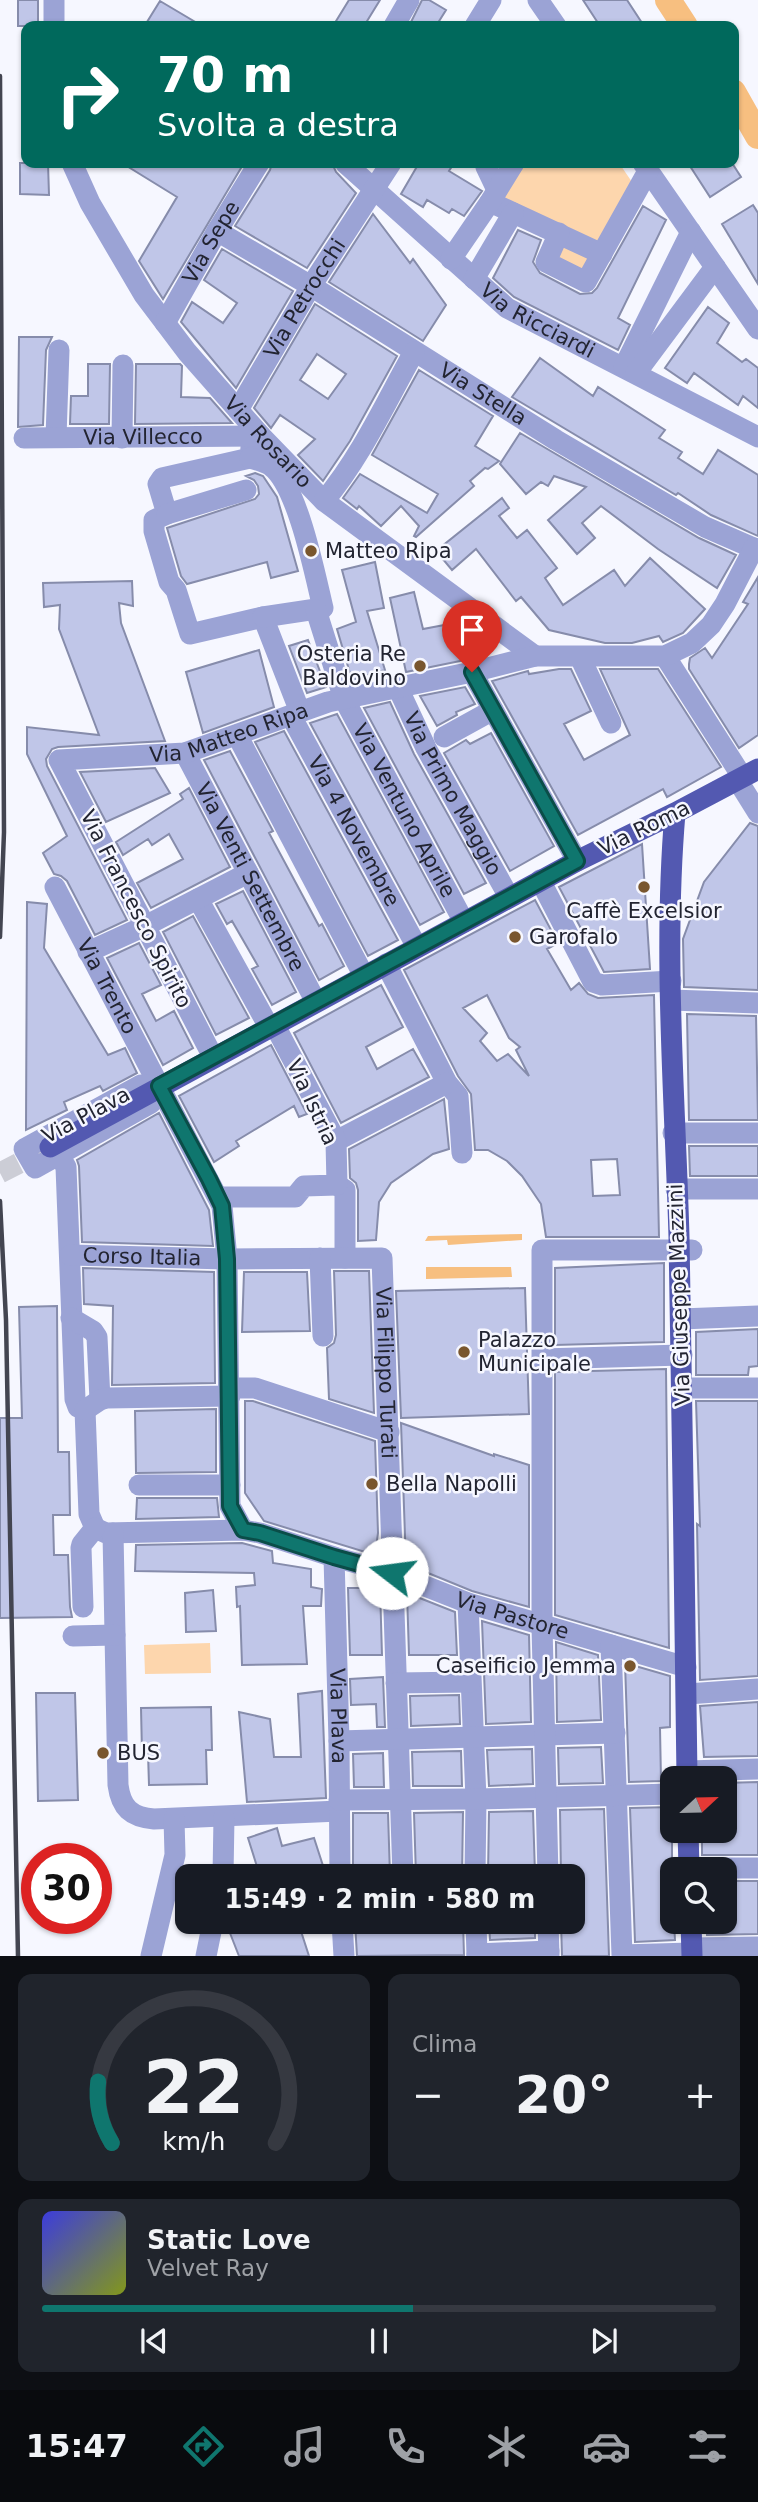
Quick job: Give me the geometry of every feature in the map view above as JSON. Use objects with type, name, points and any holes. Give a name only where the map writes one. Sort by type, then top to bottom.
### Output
[{"type":"main road","name":"Via Roma","points":[[54,1151],[159,1086],[540,880],[746,776]]},
{"type":"main road","name":"Via Giuseppe Mazzini","points":[[676,813],[672,852],[671,990],[676,1189],[685,1250],[681,1320],[687,1766]]},
{"type":"main road","points":[[691,1934],[691,1952]]},
{"type":"street","points":[[54,0],[54,21]]},
{"type":"street","points":[[397,21],[409,0]]},
{"type":"street","points":[[478,21],[491,0]]},
{"type":"street","points":[[538,0],[553,21]]},
{"type":"street","name":"Via Rosario","points":[[74,168],[90,202],[144,295],[187,352],[239,410],[254,444],[324,501],[535,656]]},
{"type":"street","name":"Via Sepe","points":[[165,323],[256,168]]},
{"type":"street","name":"Via Ricciardi","points":[[350,168],[507,308],[758,437]]},
{"type":"street","name":"Via Petrocchi","points":[[239,410],[311,286],[388,168]]},
{"type":"street","points":[[486,168],[494,196],[513,213],[602,254]]},
{"type":"street","points":[[451,259],[511,168]]},
{"type":"street","points":[[559,233],[546,262],[586,282],[645,168]]},
{"type":"street","points":[[646,168],[758,329]]},
{"type":"street","points":[[474,279],[513,213]]},
{"type":"street","name":"Via Stella","points":[[216,232],[311,286],[556,440],[694,520],[756,549]]},
{"type":"street","points":[[630,370],[691,232]]},
{"type":"street","points":[[630,370],[715,267]]},
{"type":"street","points":[[56,437],[59,350]]},
{"type":"street","points":[[324,501],[338,484],[368,435],[414,352]]},
{"type":"street","points":[[122,438],[123,365]]},
{"type":"street","name":"Via Villecco","points":[[24,438],[122,438],[254,444]]},
{"type":"street","points":[[166,514],[158,484],[162,478],[254,444]]},
{"type":"street","name":"Via Ventuno Aprile","points":[[254,444],[278,474],[300,516],[323,608],[316,610],[344,699],[464,922]]},
{"type":"street","points":[[246,490],[154,520],[153,531],[169,582],[176,590],[190,634],[263,617],[316,610]]},
{"type":"street","points":[[755,812],[746,776],[665,656],[692,643],[710,625],[756,549]]},
{"type":"street","name":"Via 4 Novembre","points":[[263,617],[295,714],[417,947]]},
{"type":"street","name":"Via Matteo Ripa","points":[[59,760],[185,753],[344,699],[535,656],[665,656]]},
{"type":"street","points":[[580,657],[611,723]]},
{"type":"street","points":[[472,672],[577,861]]},
{"type":"street","name":"Via Primo Maggio","points":[[398,688],[426,748],[509,897]]},
{"type":"street","points":[[444,737],[493,710]]},
{"type":"street","points":[[237,735],[364,976]]},
{"type":"street","name":"Via Venti Settembre","points":[[185,753],[316,1002]]},
{"type":"street","name":"Via Francesco Spirito","points":[[59,760],[213,1057]]},
{"type":"street","points":[[88,952],[248,873]]},
{"type":"street","points":[[540,880],[593,982],[758,1003]]},
{"type":"street","name":"Via Trento","points":[[54,887],[159,1086]]},
{"type":"street","name":"Via Istria","points":[[198,899],[335,1142],[337,1185],[345,1189],[345,1258]]},
{"type":"street","points":[[386,964],[447,1083],[458,1096],[462,1153]]},
{"type":"street","points":[[335,1142],[447,1083]]},
{"type":"street","points":[[159,1086],[222,1206],[227,1259],[230,1506],[243,1530]]},
{"type":"street","points":[[673,1133],[758,1133]]},
{"type":"street","name":"Via Plava","points":[[54,1151],[66,1167],[75,1399],[78,1406],[92,1405],[89,1514],[104,1530],[115,1635],[120,1797],[124,1807],[132,1814],[145,1818],[168,1819],[224,1817],[402,1799],[660,1794]]},
{"type":"street","points":[[218,1197],[295,1197],[304,1186],[337,1185]]},
{"type":"street","points":[[676,1189],[758,1189]]},
{"type":"street","points":[[548,1864],[541,1626],[541,1250],[685,1250]]},
{"type":"street","name":"Corso Italia","points":[[69,1255],[227,1259],[382,1258]]},
{"type":"street","points":[[320,1258],[323,1336]]},
{"type":"street","name":"Via Filippo Turati","points":[[382,1258],[403,1864]]},
{"type":"street","points":[[681,1320],[758,1316]]},
{"type":"street","points":[[542,1359],[682,1355]]},
{"type":"street","points":[[92,1405],[255,1388],[389,1432]]},
{"type":"street","points":[[682,1388],[758,1388]]},
{"type":"street","points":[[139,1485],[230,1485]]},
{"type":"street","points":[[83,1607],[82,1544],[104,1530]]},
{"type":"street","name":"Via Pastore","points":[[104,1530],[243,1530],[260,1533],[392,1573],[468,1603],[541,1626],[686,1667]]},
{"type":"street","name":"Via Plava","points":[[334,1557],[340,1864]]},
{"type":"street","points":[[468,1603],[476,1799],[475,1864]]},
{"type":"street","points":[[73,1636],[115,1635]]},
{"type":"street","points":[[611,1646],[622,1955],[758,1947]]},
{"type":"street","points":[[396,1683],[470,1682]]},
{"type":"street","points":[[687,1694],[758,1689]]},
{"type":"street","points":[[339,1741],[615,1733]]},
{"type":"street","points":[[737,1771],[758,1769]]},
{"type":"street","points":[[223,1864],[224,1817]]},
{"type":"street","points":[[151,1956],[170,1876],[163,1854],[168,1819]]},
{"type":"street","points":[[737,1868],[758,1868]]},
{"type":"street","points":[[206,1956],[211,1934]]},
{"type":"street","points":[[343,1934],[344,1956]]},
{"type":"street","points":[[476,1934],[477,1955],[549,1954],[548,1934]]},
{"type":"shaded area","points":[[517,168],[622,168],[632,182],[578,283],[541,264],[552,239],[493,209]]},
{"type":"shaded area","points":[[522,1234],[522,1240],[448,1245],[447,1240],[425,1241],[428,1236]]},
{"type":"shaded area","points":[[426,1267],[511,1267],[512,1277],[426,1279]]},
{"type":"shaded area","points":[[210,1643],[211,1673],[145,1674],[144,1645]]},
{"type":"building","points":[[18,0],[38,0],[38,21],[21,21],[21,26],[18,26]]},
{"type":"building","points":[[349,0],[380,0],[367,21],[336,21]]},
{"type":"building","points":[[422,0],[429,0],[446,10],[439,21],[412,21]]},
{"type":"building","points":[[583,0],[627,0],[641,21],[597,21]]},
{"type":"building","points":[[160,1],[194,21],[148,21]]},
{"type":"building","points":[[20,163],[21,168],[48,168],[49,195],[20,194]]},
{"type":"building","points":[[130,168],[241,168],[163,299],[139,261],[177,197]]},
{"type":"building","points":[[334,168],[356,193],[307,268],[235,226],[270,170]]},
{"type":"building","points":[[416,168],[451,168],[449,171],[482,191],[464,216],[452,209],[449,213],[427,200],[423,207],[401,194]]},
{"type":"building","points":[[691,168],[735,168],[741,177],[710,197]]},
{"type":"building","points":[[753,205],[758,213],[758,284],[722,224]]},
{"type":"building","points":[[643,206],[666,220],[618,318],[630,325],[618,350],[514,297],[493,278],[518,230],[541,240],[533,262],[540,273],[580,294],[592,293]]},
{"type":"building","points":[[373,214],[410,263],[413,259],[446,305],[423,341],[329,282]]},
{"type":"building","points":[[222,249],[293,291],[236,388],[181,322],[192,302],[223,323],[237,303],[204,280]]},
{"type":"building","points":[[315,304],[397,356],[350,441],[323,481],[298,455],[315,439],[280,415],[271,428],[254,408]],"holes":[[[317,354],[346,374],[328,399],[300,380]]]},
{"type":"building","points":[[708,307],[729,323],[717,343],[742,362],[746,359],[758,368],[758,408],[743,396],[738,405],[694,373],[687,383],[665,368]]},
{"type":"building","points":[[19,337],[52,337],[46,350],[43,425],[18,427]]},
{"type":"building","points":[[540,358],[593,396],[598,387],[665,430],[659,438],[682,452],[678,458],[703,474],[718,450],[758,475],[758,536],[711,515],[512,397]]},
{"type":"building","points":[[88,364],[110,364],[109,424],[70,424],[71,396],[88,396]]},
{"type":"building","points":[[136,364],[180,364],[181,397],[210,398],[232,423],[135,424]]},
{"type":"building","points":[[419,370],[493,416],[475,446],[499,461],[488,469],[485,468],[470,481],[474,486],[416,537],[414,536],[419,526],[401,506],[381,526],[359,506],[357,509],[343,498],[360,474],[427,513],[438,494],[372,455]]},
{"type":"building","points":[[520,433],[699,538],[736,555],[717,588],[658,549],[601,506],[582,523],[595,538],[577,554],[548,520],[586,487],[554,476],[548,486],[541,482],[526,494],[500,464]]},
{"type":"building","points":[[255,473],[263,476],[277,497],[298,571],[271,578],[267,562],[187,584],[181,576],[167,528],[255,499],[259,494],[258,486],[246,476]]},
{"type":"building","points":[[502,498],[509,508],[499,516],[517,538],[527,530],[557,568],[545,578],[563,605],[614,570],[625,586],[650,558],[705,609],[683,633],[663,642],[659,636],[632,643],[605,643],[549,630],[521,597],[516,601],[476,549],[452,570],[436,551]]},
{"type":"building","points":[[375,562],[384,608],[367,611],[385,670],[352,680],[337,629],[356,622],[342,570]]},
{"type":"building","points":[[758,577],[758,735],[739,748],[689,669],[689,664],[690,658],[705,648],[712,658],[748,604],[743,602]]},
{"type":"building","points":[[132,581],[133,606],[119,603],[121,623],[165,741],[58,747],[52,749],[46,759],[47,766],[127,920],[95,935],[67,881],[54,874],[43,853],[67,836],[27,754],[27,727],[99,735],[59,629],[60,605],[44,607],[43,583]]},
{"type":"building","points":[[414,592],[423,629],[465,621],[468,623],[475,658],[406,672],[390,598]]},
{"type":"building","points":[[308,640],[326,687],[307,693],[289,646]]},
{"type":"building","points":[[259,650],[274,707],[203,733],[186,672]]},
{"type":"building","points":[[571,669],[591,711],[564,724],[584,760],[630,735],[600,669],[658,669],[721,767],[667,797],[663,789],[578,835],[492,681],[528,671],[529,674]]},
{"type":"building","points":[[465,687],[475,704],[456,712],[457,715],[437,726],[420,696]]},
{"type":"building","points":[[390,702],[414,754],[486,883],[464,894],[364,708]]},
{"type":"building","points":[[337,714],[444,912],[420,925],[310,723]]},
{"type":"building","points":[[284,731],[398,940],[368,956],[255,742]]},
{"type":"building","points":[[491,733],[554,846],[510,871],[444,753],[466,740],[470,744]]},
{"type":"building","points":[[230,751],[273,831],[269,833],[319,926],[322,924],[344,966],[319,980],[204,760]]},
{"type":"building","points":[[155,768],[170,793],[106,822],[80,772]]},
{"type":"building","points":[[189,788],[230,867],[151,908],[137,883],[183,859],[169,834],[152,845],[148,839],[123,855],[116,842],[183,799],[180,794]]},
{"type":"building","points":[[750,823],[758,826],[758,990],[684,987],[683,939],[704,882]]},
{"type":"building","points":[[642,844],[650,969],[604,972],[559,887]]},
{"type":"building","points":[[243,891],[296,992],[272,1005],[252,969],[258,966],[232,921],[227,924],[216,904]]},
{"type":"building","points":[[535,900],[558,943],[547,949],[571,990],[579,983],[588,994],[598,998],[654,995],[659,1237],[546,1237],[541,1204],[522,1176],[507,1161],[488,1150],[475,1150],[471,1094],[458,1076],[404,970]],"holes":[[[487,995],[509,1038],[520,1047],[516,1050],[529,1076],[508,1054],[497,1061],[480,1041],[487,1033],[463,1008]],[[617,1159],[620,1195],[593,1196],[591,1160]]]},
{"type":"building","points":[[27,902],[47,904],[44,948],[108,1055],[125,1048],[137,1073],[103,1091],[100,1086],[64,1102],[67,1110],[26,1130]]},
{"type":"building","points":[[193,916],[249,1018],[216,1035],[163,932]]},
{"type":"building","points":[[139,943],[161,985],[142,994],[156,1021],[174,1011],[193,1048],[163,1065],[107,958]]},
{"type":"building","points":[[381,985],[403,1027],[366,1047],[377,1069],[413,1049],[429,1077],[341,1123],[294,1033]]},
{"type":"building","points":[[687,1014],[756,1016],[758,1120],[689,1120]]},
{"type":"building","points":[[271,1045],[307,1114],[299,1117],[294,1106],[236,1141],[239,1146],[214,1162],[179,1096]]},
{"type":"building","points":[[444,1099],[449,1149],[433,1154],[391,1183],[379,1202],[376,1240],[358,1241],[358,1190],[356,1183],[350,1178],[349,1149]]},
{"type":"building","points":[[159,1113],[209,1210],[213,1246],[82,1242],[77,1160]]},
{"type":"building","points":[[689,1146],[758,1146],[758,1176],[690,1176]]},
{"type":"building","points":[[664,1263],[664,1342],[555,1345],[555,1268]]},
{"type":"building","points":[[83,1268],[214,1272],[215,1383],[112,1385],[113,1306],[84,1304]]},
{"type":"building","points":[[334,1271],[369,1271],[374,1413],[329,1399],[327,1348],[334,1343],[336,1335]]},
{"type":"building","points":[[244,1272],[307,1272],[310,1331],[242,1332]]},
{"type":"building","name":"Palazzo Municipale","points":[[525,1288],[529,1414],[401,1418],[396,1291]]},
{"type":"building","points":[[57,1306],[58,1452],[69,1452],[70,1515],[53,1515],[54,1555],[68,1555],[72,1617],[0,1618],[0,1418],[22,1418],[19,1307]]},
{"type":"building","points":[[758,1329],[758,1366],[749,1367],[748,1375],[696,1375],[696,1332]]},
{"type":"building","points":[[666,1369],[669,1648],[555,1615],[555,1372]]},
{"type":"building","points":[[245,1401],[253,1401],[375,1441],[378,1533],[375,1555],[264,1521],[245,1493]]},
{"type":"building","points":[[696,1401],[758,1401],[758,1676],[700,1680],[697,1524],[700,1526]]},
{"type":"building","points":[[216,1409],[216,1472],[136,1473],[135,1411]]},
{"type":"building","points":[[401,1423],[494,1456],[529,1465],[529,1607],[472,1591],[406,1564]]},
{"type":"building","points":[[137,1498],[217,1498],[219,1517],[136,1519]]},
{"type":"building","points":[[242,1543],[272,1551],[273,1563],[311,1569],[311,1587],[322,1589],[321,1606],[303,1606],[307,1664],[242,1665],[240,1606],[237,1607],[236,1587],[255,1585],[254,1573],[135,1571],[136,1545]]},
{"type":"building","points":[[348,1588],[380,1588],[382,1655],[350,1655]]},
{"type":"building","points":[[213,1590],[216,1631],[186,1632],[185,1593]]},
{"type":"building","points":[[407,1593],[455,1612],[457,1655],[409,1655]]},
{"type":"building","points":[[482,1621],[529,1635],[531,1722],[486,1724]]},
{"type":"building","points":[[556,1642],[598,1655],[601,1720],[557,1722]]},
{"type":"building","points":[[625,1663],[670,1676],[670,1727],[660,1728],[660,1781],[629,1782]]},
{"type":"building","points":[[383,1677],[385,1727],[377,1727],[376,1704],[351,1705],[350,1679]]},
{"type":"building","points":[[322,1691],[326,1798],[247,1802],[239,1712],[270,1719],[274,1757],[301,1757],[298,1694]]},
{"type":"building","points":[[36,1693],[75,1693],[78,1800],[38,1801]]},
{"type":"building","points":[[459,1695],[460,1724],[411,1726],[410,1696]]},
{"type":"building","points":[[758,1702],[758,1756],[704,1757],[700,1706]]},
{"type":"building","points":[[211,1707],[212,1750],[206,1750],[207,1784],[149,1785],[148,1753],[142,1753],[141,1708]]},
{"type":"building","points":[[601,1747],[603,1783],[559,1784],[558,1748]]},
{"type":"building","points":[[532,1749],[533,1784],[489,1786],[487,1750]]},
{"type":"building","points":[[461,1751],[462,1786],[413,1786],[412,1752]]},
{"type":"building","points":[[383,1753],[384,1787],[354,1787],[353,1754]]},
{"type":"building","points":[[758,1782],[758,1855],[702,1855],[702,1843],[737,1843],[737,1783]]},
{"type":"building","points":[[660,1807],[660,1843],[672,1843],[672,1857],[660,1857],[660,1934],[675,1934],[675,1940],[635,1942],[630,1808]]},
{"type":"building","points":[[604,1809],[609,1956],[562,1956],[561,1934],[585,1934],[585,1864],[561,1864],[560,1810]]},
{"type":"building","points":[[533,1811],[535,1864],[488,1864],[489,1812]]},
{"type":"building","points":[[463,1812],[462,1864],[416,1864],[414,1813]]},
{"type":"building","points":[[353,1813],[388,1813],[390,1864],[353,1864]]},
{"type":"building","points":[[277,1828],[282,1846],[314,1838],[322,1864],[256,1864],[248,1838]]},
{"type":"building","points":[[737,1881],[758,1881],[758,1934],[707,1935],[737,1934]]},
{"type":"building","points":[[230,1934],[302,1934],[309,1956],[239,1956]]},
{"type":"building","points":[[356,1934],[463,1934],[464,1955],[357,1956]]},
{"type":"building","points":[[490,1934],[535,1934],[535,1938],[490,1940]]},
{"type":"waterway","points":[[668,0],[682,21]]},
{"type":"waterway","points":[[739,103],[758,136]]},
{"type":"tunnel","points":[[0,1173],[45,1150]]},
{"type":"railway","points":[[0,76],[4,832],[0,937]]},
{"type":"railway","points":[[0,1201],[6,1320],[18,1956]]},
{"type":"place","name":"Matteo Ripa","points":[[311,551]]},
{"type":"place","name":"Osteria Re Baldovino","points":[[420,666]]},
{"type":"place","name":"Caffè Excelsior","points":[[644,887]]},
{"type":"place","name":"Garofalo","points":[[515,937]]},
{"type":"place","name":"Palazzo Municipale","points":[[464,1352]]},
{"type":"place","name":"Bella Napolli","points":[[372,1484]]},
{"type":"place","name":"Caseificio Jemma","points":[[630,1666]]},
{"type":"place","name":"BUS","points":[[103,1753]]},
{"type":"route","points":[[392,1573],[243,1530],[230,1506],[227,1259],[222,1206],[159,1086],[577,861],[472,672]]}]
